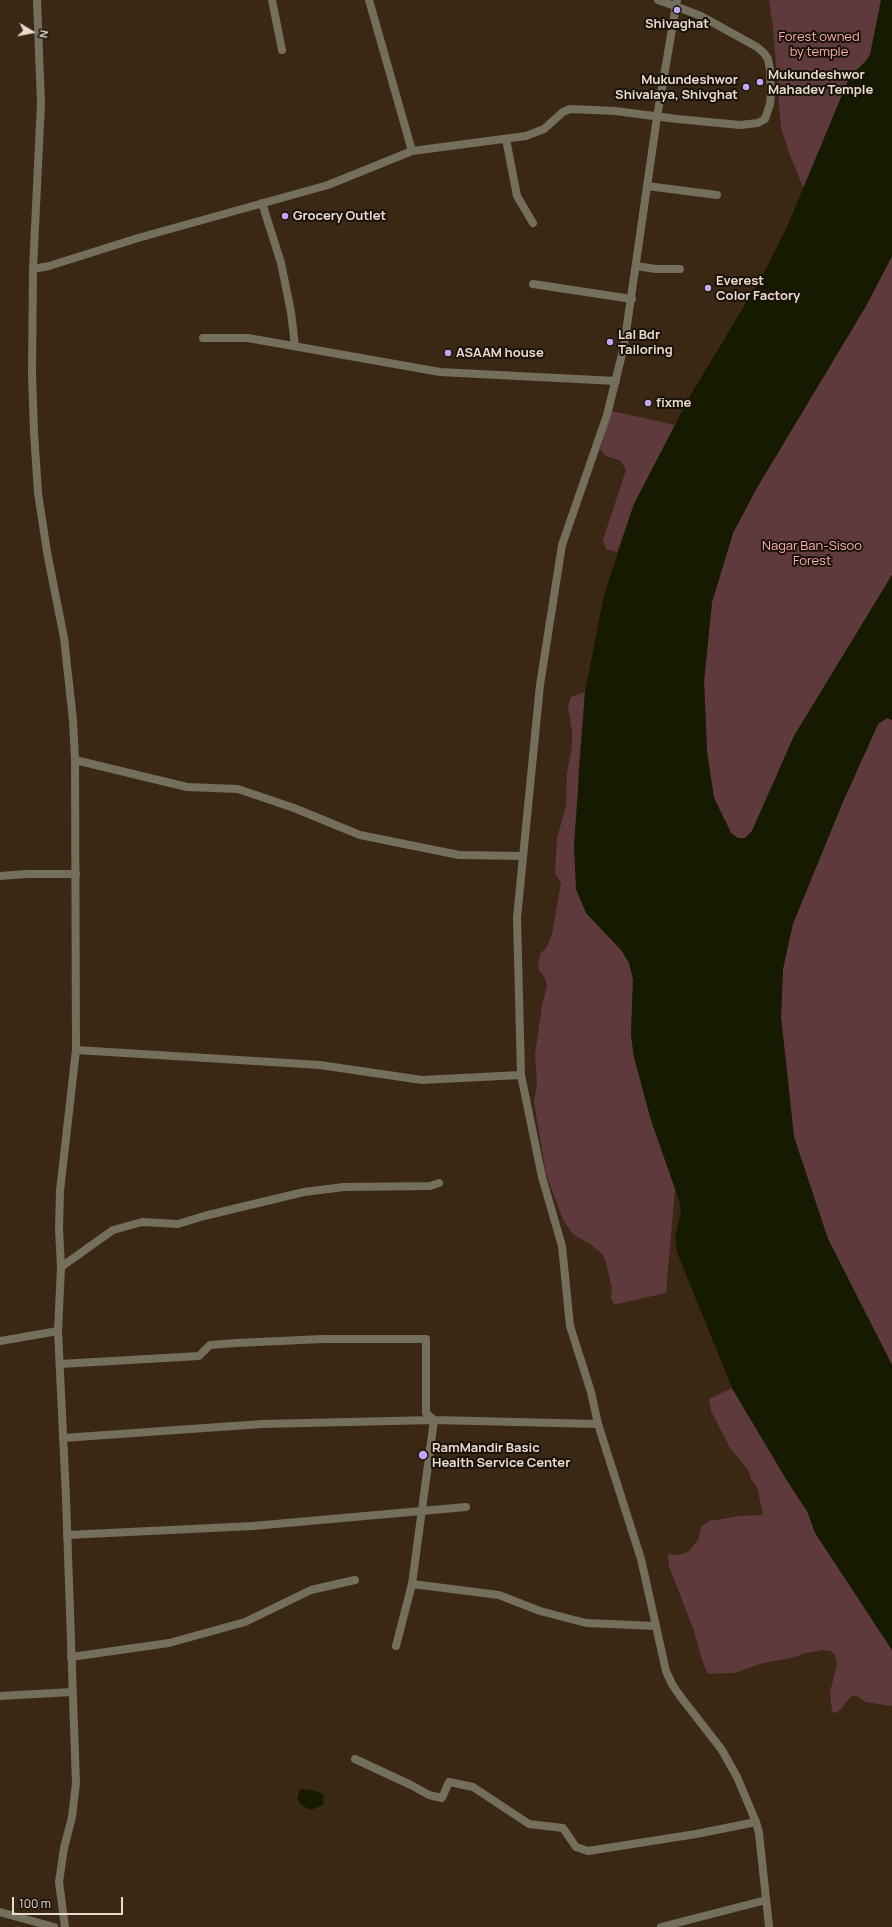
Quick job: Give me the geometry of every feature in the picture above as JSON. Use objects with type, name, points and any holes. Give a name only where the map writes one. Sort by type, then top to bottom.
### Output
[{"type":"street","points":[[37,0],[41,103],[33,269],[32,374],[38,493],[47,552],[64,638],[73,720],[75,760],[76,1050],[60,1191],[59,1229],[62,1267],[58,1331],[76,1784],[72,1817],[64,1848],[59,1882],[65,1927]]},
{"type":"street","points":[[272,0],[282,50]]},
{"type":"street","points":[[369,0],[412,151]]},
{"type":"street","points":[[33,269],[49,266],[138,238],[328,185],[412,151],[506,139],[535,133],[551,124],[557,117],[570,109],[615,111],[656,117],[751,124],[758,123],[765,119],[770,104],[770,68],[768,59],[764,53],[757,47],[676,3],[658,0]]},
{"type":"street","points":[[676,3],[656,117],[632,299],[616,381],[607,415],[560,556],[540,685],[517,918],[521,1075],[542,1177],[562,1246],[570,1326],[591,1392],[598,1424],[641,1559],[666,1671],[672,1684],[722,1750],[737,1776],[756,1822],[759,1833],[769,1927]]},
{"type":"street","points":[[506,139],[516,196],[534,223]]},
{"type":"street","points":[[647,186],[716,195]]},
{"type":"street","points":[[262,203],[281,263],[291,312],[295,346]]},
{"type":"street","points":[[636,266],[656,269],[680,269]]},
{"type":"street","points":[[533,284],[632,299]]},
{"type":"street","points":[[202,338],[248,338],[440,372],[616,381]]},
{"type":"street","points":[[75,760],[187,787],[238,789],[294,808],[360,835],[459,855],[523,856]]},
{"type":"street","points":[[0,876],[26,874],[76,874]]},
{"type":"street","points":[[76,1050],[320,1065],[422,1080],[521,1075]]},
{"type":"street","points":[[62,1267],[113,1230],[142,1222],[178,1224],[204,1216],[304,1192],[344,1188],[430,1186],[439,1183]]},
{"type":"street","points":[[0,1342],[58,1331]]},
{"type":"street","points":[[60,1364],[199,1356],[210,1345],[236,1343],[322,1339],[426,1339],[426,1413],[434,1420]]},
{"type":"street","points":[[63,1438],[262,1424],[434,1420],[598,1424]]},
{"type":"street","points":[[396,1646],[412,1584],[434,1420]]},
{"type":"street","points":[[67,1535],[253,1526],[466,1507]]},
{"type":"street","points":[[71,1657],[177,1641],[245,1622],[311,1590],[355,1580]]},
{"type":"street","points":[[412,1584],[498,1595],[540,1611],[586,1623],[656,1626]]},
{"type":"street","points":[[0,1696],[72,1692]]},
{"type":"street","points":[[355,1759],[429,1795],[442,1798],[449,1782],[473,1787],[528,1824],[563,1828],[576,1846],[588,1851],[696,1834],[756,1822]]},
{"type":"street","points":[[661,1927],[766,1900]]},
{"type":"street","points":[[0,1912],[54,1927]]},
{"type":"green space","name":"Forest owned by temple","points":[[769,0],[881,0],[870,55],[851,75],[847,83],[804,189],[789,153],[781,127],[773,28]]},
{"type":"green space","name":"Nagar Ban-Sisoo Forest","points":[[892,256],[892,575],[794,736],[752,831],[745,838],[738,838],[731,833],[714,798],[707,752],[704,681],[712,602],[733,533],[755,491],[866,306]]},
{"type":"green space","points":[[612,411],[675,425],[634,504],[617,552],[606,549],[603,540],[626,470],[621,461],[606,456],[600,449]]},
{"type":"green space","points":[[585,692],[578,774],[586,913],[622,951],[629,963],[633,979],[631,1035],[634,1057],[651,1120],[675,1189],[666,1293],[617,1304],[614,1304],[611,1299],[612,1289],[606,1262],[602,1254],[590,1244],[574,1235],[564,1222],[546,1174],[534,1102],[537,1083],[535,1055],[542,1006],[547,986],[545,978],[539,970],[538,965],[540,954],[547,947],[552,934],[561,883],[555,873],[557,838],[566,806],[567,773],[572,747],[572,731],[568,707],[571,697]]},
{"type":"green space","points":[[887,718],[892,720],[892,1365],[828,1239],[794,1137],[781,1017],[783,969],[792,924],[842,804],[878,724]]},
{"type":"green space","points":[[732,1388],[786,1479],[807,1511],[816,1533],[892,1650],[892,1706],[865,1702],[857,1696],[851,1696],[840,1710],[835,1713],[832,1712],[830,1692],[837,1665],[835,1655],[831,1651],[823,1650],[806,1653],[791,1658],[763,1663],[735,1673],[708,1674],[702,1660],[694,1631],[669,1566],[668,1554],[679,1555],[688,1552],[698,1540],[701,1527],[709,1521],[740,1516],[763,1515],[757,1487],[751,1479],[748,1470],[730,1448],[711,1411],[709,1399]]},
{"type":"shaded area","points":[[881,0],[892,0],[892,256],[866,306],[755,491],[733,533],[712,602],[704,681],[707,752],[714,798],[731,833],[738,838],[745,838],[752,831],[794,736],[892,575],[892,720],[887,718],[878,724],[842,804],[793,924],[783,969],[781,1017],[794,1137],[828,1239],[892,1365],[892,1650],[815,1533],[807,1511],[786,1479],[732,1388],[677,1252],[675,1237],[681,1211],[679,1200],[651,1120],[634,1057],[631,1035],[633,979],[629,963],[622,951],[586,913],[576,889],[574,845],[585,692],[604,595],[634,504],[690,396],[764,273],[787,227],[847,83],[851,75],[870,55]]},
{"type":"shaded area","points":[[300,1789],[312,1790],[323,1794],[324,1804],[311,1810],[301,1805],[297,1798]]},
{"type":"place","name":"Shivaghat","points":[[677,10]]},
{"type":"place","name":"Mukundeshwor Mahadev Temple","points":[[760,82]]},
{"type":"place","name":"Mukundeshwor Shivalaya, Shivghat","points":[[746,87]]},
{"type":"place","name":"Grocery Outlet","points":[[285,216]]},
{"type":"place","name":"Everest Color Factory","points":[[708,288]]},
{"type":"place","name":"Lal Bdr Tailoring","points":[[610,342]]},
{"type":"place","name":"ASAAM house","points":[[448,353]]},
{"type":"place","name":"fixme","points":[[648,403]]},
{"type":"place","name":"RamMandir Basic Health Service Center","points":[[423,1455]]}]
